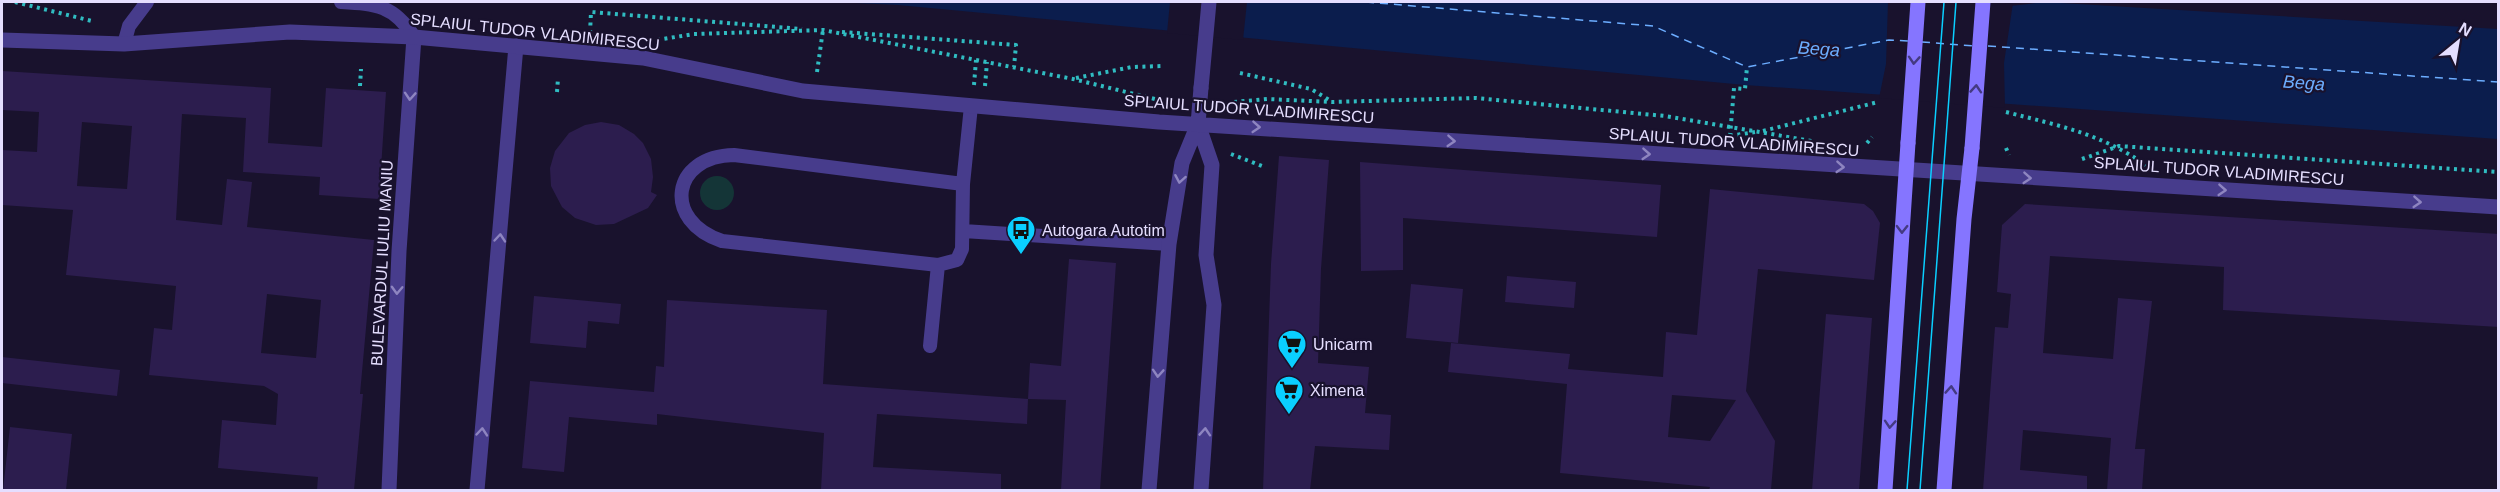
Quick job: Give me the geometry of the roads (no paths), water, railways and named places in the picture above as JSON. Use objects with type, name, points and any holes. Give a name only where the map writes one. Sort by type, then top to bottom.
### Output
[{"type":"main road","points":[[1885,490],[1902,266],[1918,2]]},
{"type":"main road","points":[[1944,490],[1983,2]]},
{"type":"street","points":[[1149,490],[1169,244],[1182,163],[1198,124],[1209,2]]},
{"type":"street","name":"SPLAIUL TUDOR VLADIMIRESCU","points":[[2,40],[124,44],[290,32],[414,37],[643,58],[803,91],[971,106],[1198,124],[1906,171],[2499,207]]},
{"type":"street","name":"BULEVARDUL IULIU MANIU","points":[[390,490],[399,251],[414,37]]},
{"type":"street","points":[[477,490],[516,46]]},
{"type":"street","points":[[1198,124],[1212,165],[1206,255],[1214,305],[1201,490]]},
{"type":"lane","points":[[124,44],[129,26],[147,2]]},
{"type":"lane","points":[[340,2],[374,4],[390,10],[405,22],[414,37]]},
{"type":"lane","points":[[963,184],[734,155],[716,155],[697,165],[682,188],[682,205],[689,221],[705,233],[722,241],[938,265],[957,260],[962,249],[963,184],[971,106]]},
{"type":"lane","points":[[963,231],[1169,244]]},
{"type":"lane","points":[[930,346],[938,265]]},
{"type":"water","name":"Bega","points":[[835,2],[1895,2],[1950,9],[1988,8],[2044,2],[2498,29],[2498,139],[1745,85],[898,5]]},
{"type":"tram line","points":[[1907,490],[1944,2]]},
{"type":"tram line","points":[[1920,490],[1956,2]]},
{"type":"place","name":"Autogara Autotim","points":[[1021,256]]},
{"type":"place","name":"Unicarm","points":[[1292,370]]},
{"type":"place","name":"Ximena","points":[[1289,416]]}]
